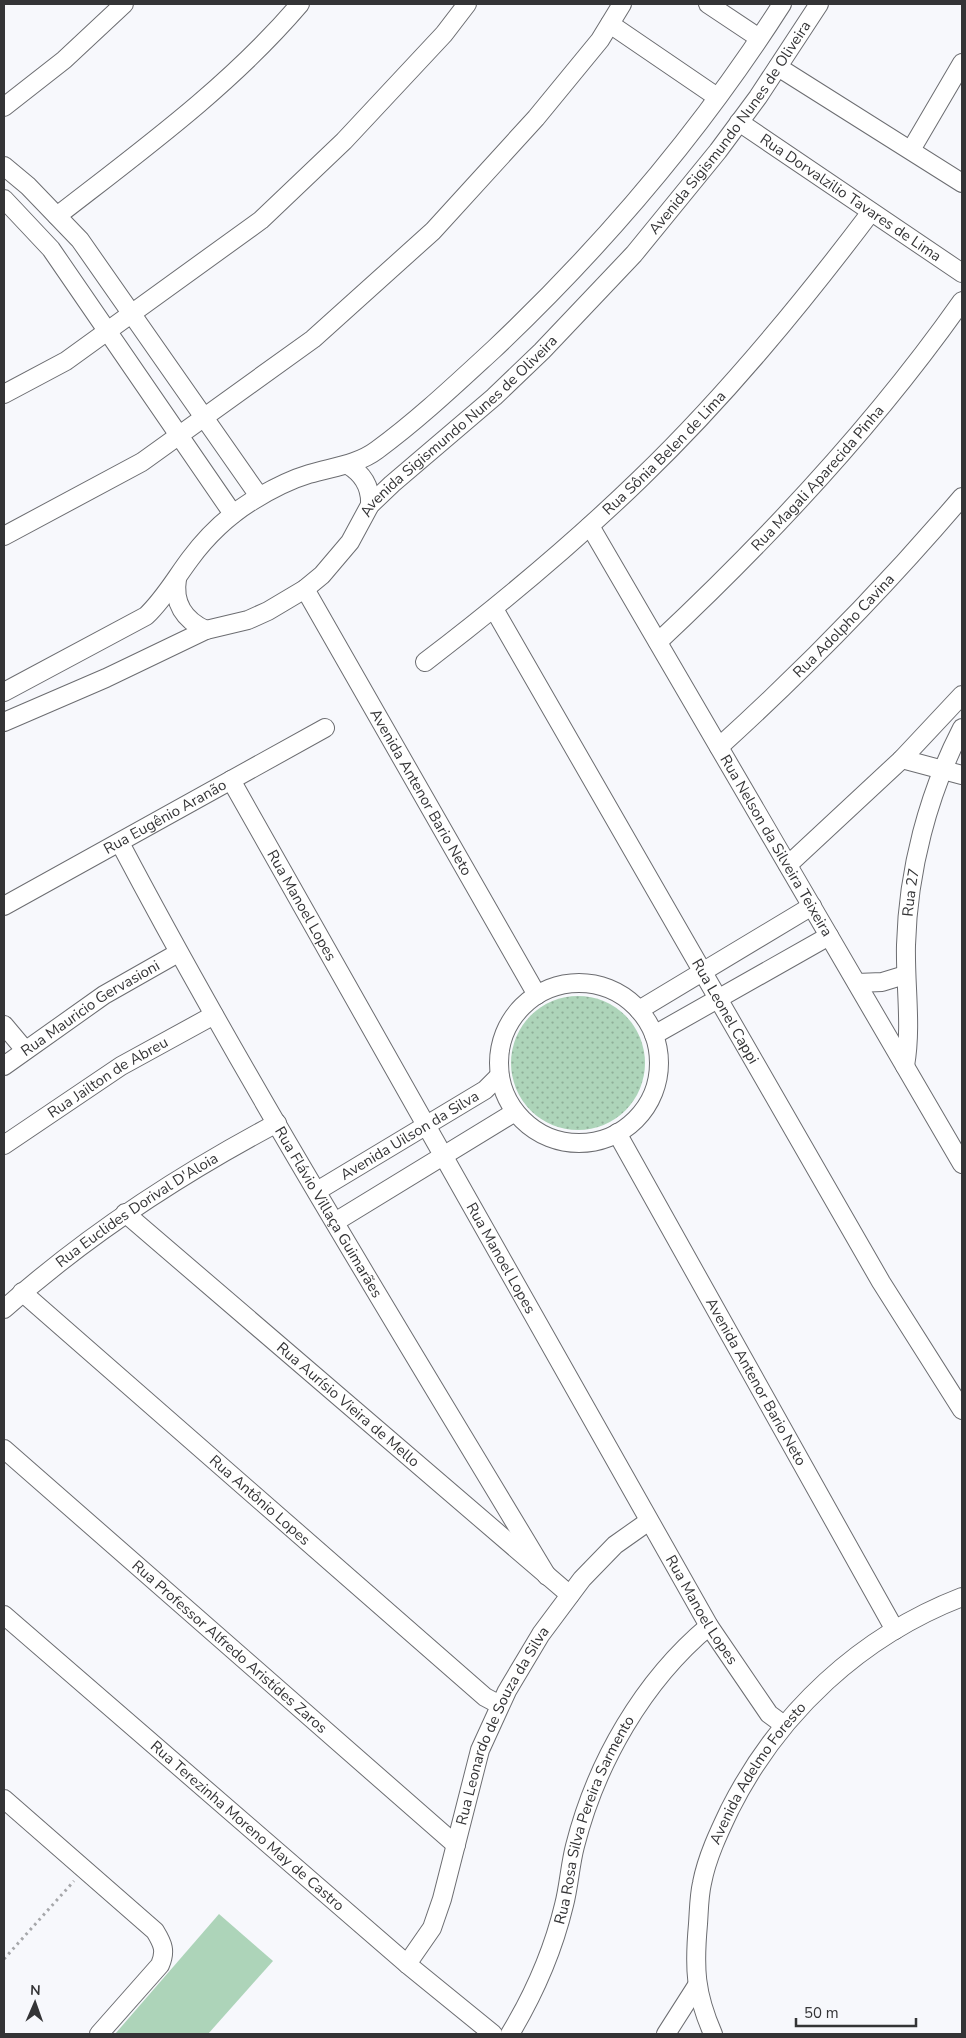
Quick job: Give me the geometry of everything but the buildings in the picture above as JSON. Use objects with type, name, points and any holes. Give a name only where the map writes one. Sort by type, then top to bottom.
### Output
[{"type":"street","points":[[4,107],[64,60],[124,4]]},
{"type":"street","points":[[57,216],[196,109],[276,32],[300,4]]},
{"type":"street","points":[[4,394],[66,361],[261,220],[344,141],[444,34],[467,4]]},
{"type":"street","points":[[4,536],[127,472],[314,339],[433,231],[536,118],[600,40],[622,4]]},
{"type":"street","points":[[708,4],[759,38]]},
{"type":"street","name":"Avenida Sigismundo Nunes de Oliveira","points":[[4,692],[146,616],[161,602],[202,544],[233,514],[259,496],[307,474],[348,465],[382,446],[440,397],[524,320],[658,174],[717,97],[782,4]]},
{"type":"street","name":"Avenida Sigismundo Nunes de Oliveira","points":[[4,722],[106,678],[206,630],[248,620],[306,589],[337,559],[361,524],[370,505],[494,397],[589,303],[677,203],[740,122],[819,4]]},
{"type":"street","points":[[610,24],[717,97]]},
{"type":"street","points":[[910,150],[962,62]]},
{"type":"street","points":[[778,67],[962,183]]},
{"type":"street","name":"Rua Dorvalzilio Tavares de Lima","points":[[740,122],[962,273]]},
{"type":"street","points":[[4,166],[28,186],[80,240],[259,496]]},
{"type":"street","points":[[4,199],[51,248],[233,514]]},
{"type":"street","name":"Rua Sônia Belen de Lima","points":[[426,662],[494,609],[590,526],[654,465],[739,376],[807,295],[871,212]]},
{"type":"street","name":"Rua Magali Aparecida Pinha","points":[[658,642],[751,553],[814,486],[909,372],[962,301]]},
{"type":"street","points":[[348,465],[355,469],[366,483],[370,505]]},
{"type":"street","name":"Rua Adolpho Cavina","points":[[719,747],[823,650],[962,497]]},
{"type":"street","name":"Rua Nelson da Silveira Teixeira","points":[[590,526],[962,1164]]},
{"type":"street","points":[[177,579],[176,594],[180,609],[191,622],[206,630]]},
{"type":"street","name":"Avenida Antenor Bario Neto","points":[[306,589],[537,995]]},
{"type":"street","name":"Rua Leonel Cappi","points":[[494,609],[881,1282],[962,1410]]},
{"type":"street","points":[[788,865],[902,759],[962,695]]},
{"type":"street","name":"Rua Eugênio Aranão","points":[[4,906],[325,728]]},
{"type":"street","name":"Rua 27","points":[[905,1066],[910,1041],[905,975],[907,926],[913,878],[927,814],[943,770],[962,728]]},
{"type":"street","points":[[902,759],[962,775]]},
{"type":"street","name":"Rua Manoel Lopes","points":[[231,780],[709,1626],[769,1714],[784,1725]]},
{"type":"street","name":"Rua Flávio Villaça Guimarães","points":[[120,843],[178,953],[277,1123],[548,1576]]},
{"type":"street","points":[[639,1010],[812,906]]},
{"type":"street","points":[[654,1035],[829,936]]},
{"type":"street","name":"Rua Mauricio Gervasioni","points":[[4,1066],[104,995],[178,953]]},
{"type":"street","points":[[857,983],[882,982],[905,975]]},
{"type":"street","points":[[562,984],[590,984],[617,993],[639,1010],[654,1035],[659,1063],[654,1091],[639,1116],[617,1134],[590,1142],[561,1141],[535,1130],[515,1112],[502,1089],[499,1076],[499,1049],[508,1024],[526,1002],[562,984]]},
{"type":"street","name":"Rua Jailton de Abreu","points":[[4,1145],[121,1066],[214,1015]]},
{"type":"street","points":[[4,1026],[25,1050]]},
{"type":"street","name":"Avenida Uilson da Silva","points":[[317,1191],[485,1090],[499,1076]]},
{"type":"street","points":[[335,1222],[515,1112]]},
{"type":"street","name":"Rua Euclides Dorival D'Aloia","points":[[4,1309],[22,1292],[125,1213],[200,1166],[277,1123]]},
{"type":"street","name":"Avenida Antenor Bario Neto","points":[[617,1134],[895,1630]]},
{"type":"street","name":"Rua Aurísio Vieira de Mello","points":[[125,1213],[570,1595]]},
{"type":"street","name":"Rua Antônio Lopes","points":[[22,1292],[485,1697],[500,1704]]},
{"type":"street","name":"Rua Professor Alfredo Aristídes Zaros","points":[[4,1449],[456,1845]]},
{"type":"street","name":"Rua Leonardo de Souza da Silva","points":[[407,1964],[432,1928],[456,1845],[465,1802],[480,1750],[500,1704],[523,1662],[570,1595],[615,1546],[649,1520]]},
{"type":"street","name":"Avenida Adelmo Foresto","points":[[713,2034],[702,2009],[696,1987],[699,1904],[702,1882],[712,1851],[739,1792],[755,1764],[784,1725],[817,1689],[842,1668],[895,1630],[962,1597]]},
{"type":"street","name":"Rua Terezinha Moreno May de Castro","points":[[4,1615],[407,1964],[493,2034]]},
{"type":"street","name":"Rua Rosa Silva Pereira Sarmento","points":[[510,2034],[535,1989],[550,1952],[564,1905],[577,1839],[603,1768],[649,1690],[689,1642],[709,1626]]},
{"type":"street","points":[[4,1799],[155,1931],[162,1942],[165,1953],[160,1965],[99,2034]]},
{"type":"street","points":[[666,2034],[696,1987]]},
{"type":"path","points":[[4,1960],[84,1869]]},
{"type":"green space","points":[[578,996],[604,1001],[615,1007],[625,1016],[634,1026],[640,1037],[645,1063],[640,1089],[634,1100],[625,1110],[615,1119],[604,1125],[578,1130],[552,1125],[541,1119],[531,1110],[522,1100],[516,1089],[511,1063],[516,1037],[522,1026],[531,1016],[541,1007],[552,1001]]},
{"type":"green space","points":[[219,1914],[273,1961],[208,2034],[115,2034]]}]
